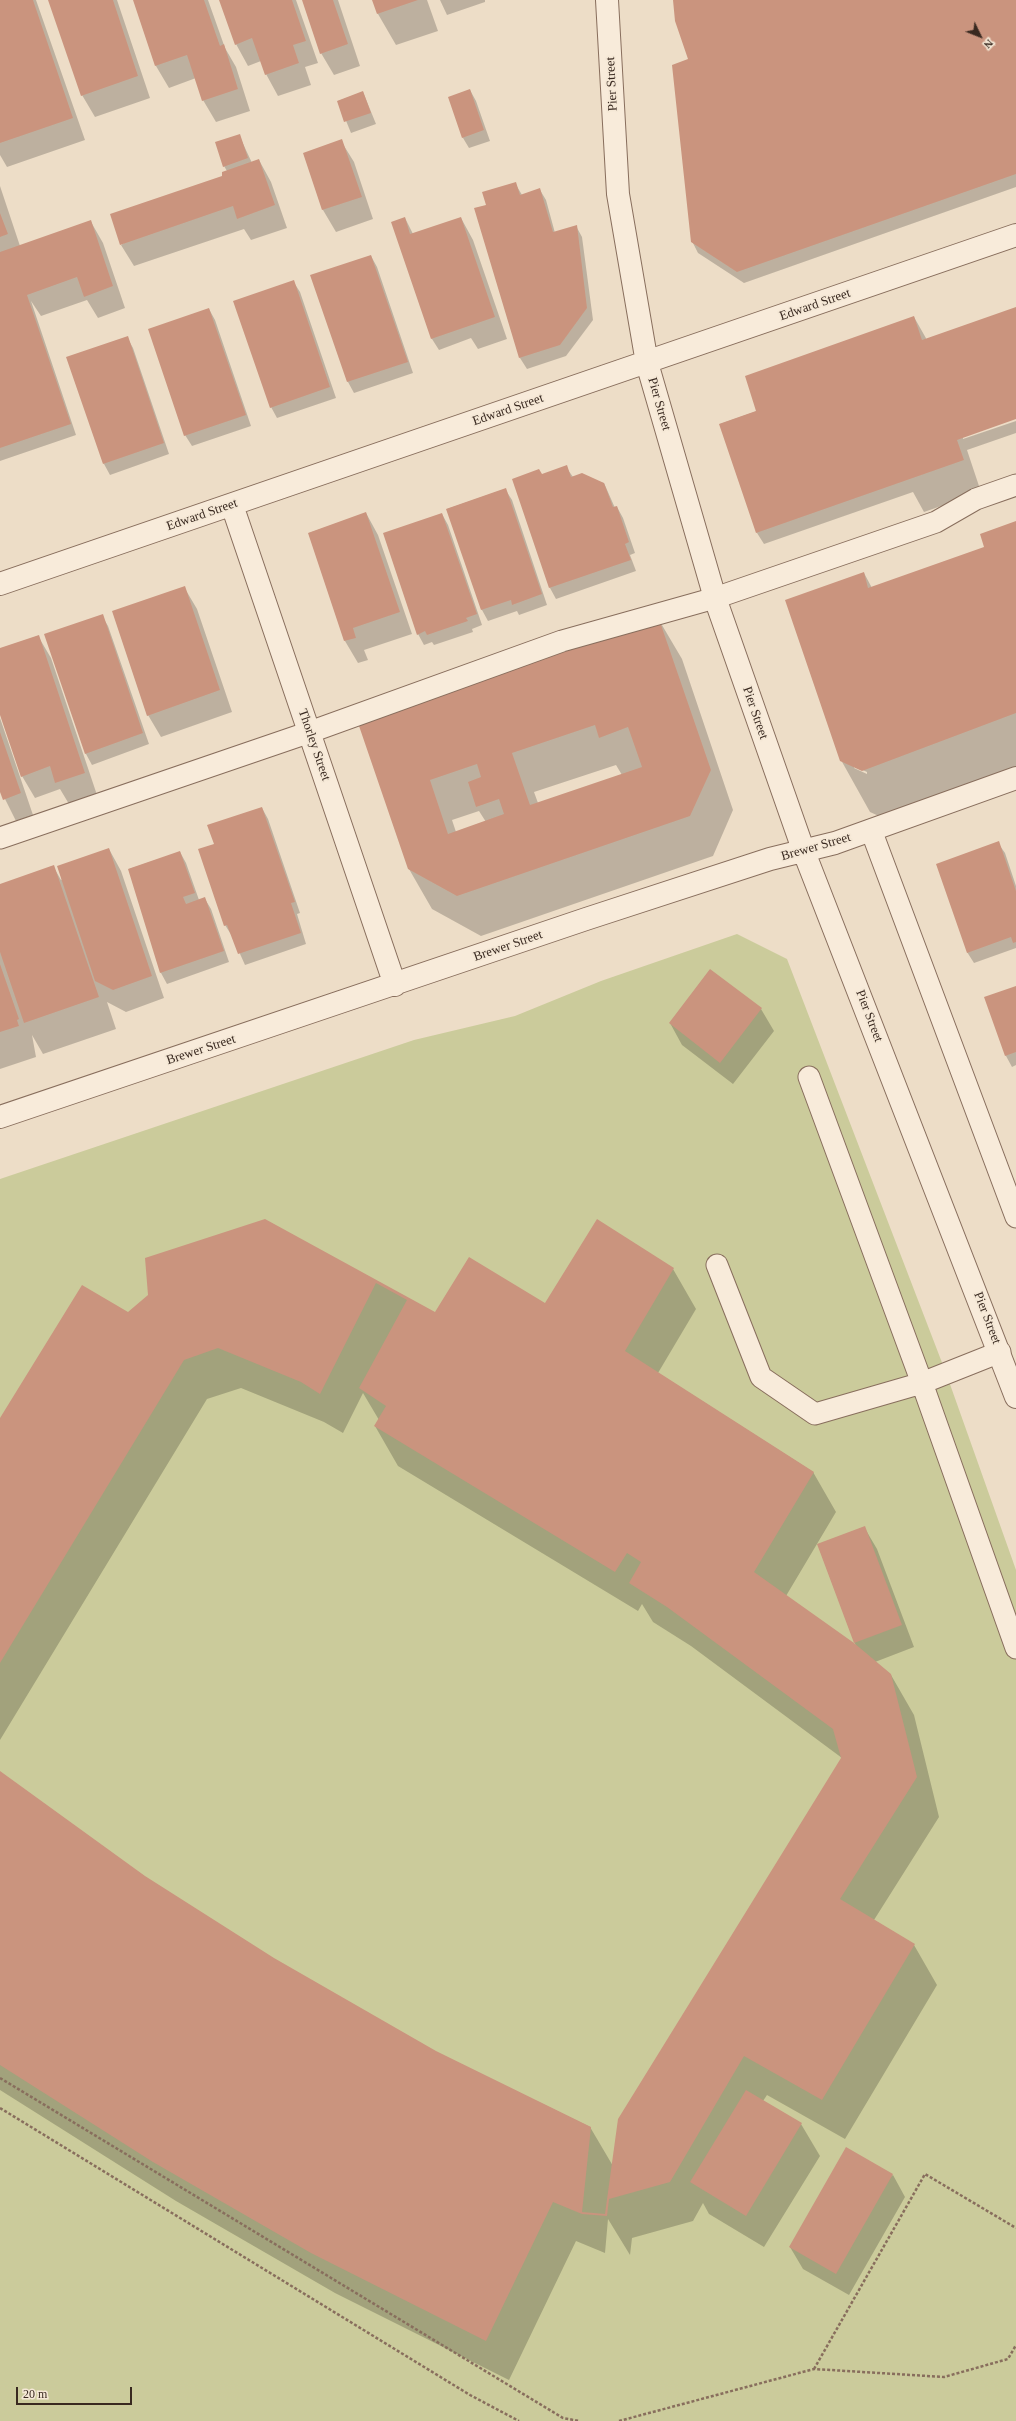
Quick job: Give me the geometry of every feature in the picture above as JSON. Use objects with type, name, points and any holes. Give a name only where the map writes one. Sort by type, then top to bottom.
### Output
[{"type":"street","name":"Pier Street","points":[[607,0],[618,194],[647,363],[715,598],[804,852],[1000,1352],[1016,1397]]},
{"type":"street","name":"Edward Street","points":[[0,584],[1016,235]]},
{"type":"street","name":"Thorley Street","points":[[232,505],[395,985]]},
{"type":"street","name":"Brewer Street","points":[[0,1118],[586,919],[770,859],[804,852],[871,830],[1016,778]]},
{"type":"lane","points":[[0,838],[310,732],[562,641],[715,598],[936,522],[976,499],[1016,485]]},
{"type":"lane","points":[[871,830],[1016,1217]]},
{"type":"lane","points":[[810,1077],[922,1383],[1016,1648]]},
{"type":"lane","points":[[717,1265],[761,1377],[814,1414],[922,1383],[1000,1352]]},
{"type":"path","points":[[0,2078],[564,2418],[579,2421]]},
{"type":"path","points":[[0,2108],[470,2395],[519,2421]]},
{"type":"path","points":[[814,2369],[925,2174],[1016,2228]]},
{"type":"path","points":[[619,2421],[814,2369],[944,2377],[1008,2359],[1016,2345]]},
{"type":"green space","points":[[737,934],[787,959],[946,1373],[1016,1570],[1016,2421],[0,2421],[0,1179],[414,1040],[515,1016],[601,981]]},
{"type":"building","points":[[0,0],[33,0],[73,118],[0,143]]},
{"type":"building","points":[[48,0],[113,0],[138,76],[81,96]]},
{"type":"building","points":[[133,0],[204,0],[220,46],[224,44],[238,89],[202,101],[187,55],[155,66]]},
{"type":"building","points":[[219,0],[292,0],[306,41],[293,45],[299,63],[265,75],[252,38],[235,45]]},
{"type":"building","points":[[302,0],[333,0],[348,44],[320,54]]},
{"type":"building","points":[[372,0],[418,0],[377,14]]},
{"type":"building","points":[[673,0],[1016,0],[1016,174],[737,272],[691,242],[672,65],[688,59],[675,21]]},
{"type":"building","points":[[470,89],[484,130],[462,138],[448,97]]},
{"type":"building","points":[[363,91],[371,113],[344,122],[337,101]]},
{"type":"building","points":[[240,134],[248,158],[223,167],[215,142]]},
{"type":"building","points":[[342,139],[362,197],[322,210],[303,153]]},
{"type":"building","points":[[259,159],[275,205],[237,219],[233,206],[120,245],[110,214],[222,176],[222,172]]},
{"type":"building","points":[[516,182],[520,195],[540,188],[553,232],[577,225],[587,308],[560,345],[519,358],[474,208],[486,205],[482,192]]},
{"type":"building","points":[[0,213],[8,234],[0,237]]},
{"type":"building","points":[[405,217],[410,234],[461,217],[495,317],[431,339],[391,222]]},
{"type":"building","points":[[91,220],[113,286],[84,297],[77,277],[27,295],[71,424],[0,448],[0,252]]},
{"type":"building","points":[[371,255],[408,362],[347,382],[310,275]]},
{"type":"building","points":[[294,280],[330,387],[270,408],[233,301]]},
{"type":"building","points":[[1016,307],[1016,419],[957,440],[964,460],[756,533],[719,424],[756,411],[745,376],[914,316],[922,340]]},
{"type":"building","points":[[209,308],[246,415],[184,436],[148,329]]},
{"type":"building","points":[[128,336],[164,443],[103,464],[66,357]]},
{"type":"building","points":[[567,465],[571,477],[582,473],[604,483],[613,507],[617,506],[629,542],[625,544],[631,560],[549,588],[512,479],[539,469],[542,474]]},
{"type":"building","points":[[506,488],[542,594],[512,605],[511,600],[481,610],[446,509]]},
{"type":"building","points":[[366,512],[400,612],[353,628],[356,638],[344,641],[308,533]]},
{"type":"building","points":[[442,513],[477,614],[466,618],[468,621],[427,635],[425,631],[417,635],[383,533]]},
{"type":"building","points":[[1016,521],[1016,713],[862,771],[840,761],[785,600],[864,572],[868,588],[984,547],[980,534]]},
{"type":"building","points":[[185,586],[220,690],[147,716],[112,611]]},
{"type":"building","points":[[103,614],[143,733],[85,754],[44,634]]},
{"type":"building","points":[[659,619],[711,770],[690,816],[457,896],[408,869],[358,723]],"holes":[[[595,725],[599,738],[628,727],[642,767],[530,805],[512,753]],[[477,764],[481,777],[468,782],[476,807],[499,799],[504,814],[448,834],[430,780]]]},
{"type":"building","points":[[39,635],[85,773],[55,783],[50,766],[21,777],[0,715],[0,648]]},
{"type":"building","points":[[0,732],[21,793],[3,800],[0,792]]},
{"type":"building","points":[[262,807],[295,902],[291,903],[301,933],[238,954],[227,925],[224,926],[198,849],[214,844],[207,825]]},
{"type":"building","points":[[999,841],[1016,891],[1016,942],[1013,943],[1011,937],[967,953],[936,864]]},
{"type":"building","points":[[109,848],[152,976],[113,990],[95,981],[57,866]]},
{"type":"building","points":[[180,851],[195,893],[183,897],[186,904],[205,897],[224,951],[160,973],[128,869]]},
{"type":"building","points":[[54,865],[99,997],[24,1023],[0,952],[0,884]]},
{"type":"building","points":[[0,964],[19,1019],[17,1020],[19,1026],[0,1032]]},
{"type":"building","points":[[710,969],[762,1008],[720,1063],[669,1023]]},
{"type":"building","points":[[1016,986],[1016,1052],[1005,1056],[984,997]]},
{"type":"building","points":[[265,1219],[435,1312],[469,1257],[545,1303],[597,1219],[674,1268],[625,1351],[814,1472],[754,1572],[854,1643],[891,1674],[917,1777],[840,1899],[915,1944],[822,2100],[744,2056],[670,2182],[609,2199],[607,2216],[582,2214],[553,2202],[486,2341],[311,2253],[153,2162],[0,2065],[0,1771],[145,1876],[274,1958],[436,2051],[591,2127],[582,2212],[605,2214],[618,2119],[841,1758],[833,1729],[667,1607],[629,1583],[641,1562],[627,1553],[615,1572],[374,1426],[386,1406],[359,1388],[407,1300],[376,1283],[320,1394],[301,1382],[218,1348],[184,1360],[0,1663],[0,1418],[82,1285],[128,1312],[148,1295],[145,1258]]},
{"type":"building","points":[[865,1526],[902,1625],[854,1643],[817,1544]]},
{"type":"building","points":[[746,2090],[802,2123],[746,2216],[690,2182]]},
{"type":"building","points":[[846,2147],[893,2174],[836,2274],[789,2247]]}]
